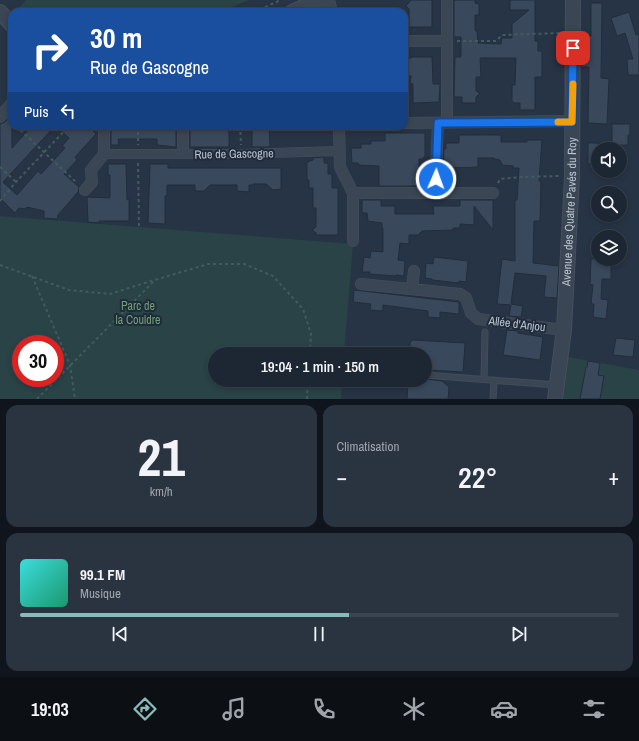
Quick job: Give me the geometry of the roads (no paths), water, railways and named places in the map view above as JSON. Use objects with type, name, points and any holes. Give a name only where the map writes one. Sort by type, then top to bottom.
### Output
[{"type":"street","points":[[301,8],[319,0]]},
{"type":"street","points":[[435,193],[442,123],[447,41],[447,0]]},
{"type":"street","name":"Avenue des Quatre Pavés du Roy","points":[[555,399],[564,330],[572,176],[574,0]]},
{"type":"street","points":[[0,12],[8,20]]},
{"type":"street","points":[[408,41],[447,41]]},
{"type":"street","points":[[0,117],[8,108]]},
{"type":"street","points":[[408,123],[572,122]]},
{"type":"street","points":[[85,190],[92,182],[91,170],[104,154],[104,130]]},
{"type":"street","points":[[183,130],[183,147]]},
{"type":"street","points":[[339,130],[340,167],[353,193],[353,241]]},
{"type":"street","name":"Rue de Gascogne","points":[[104,154],[240,154],[339,151]]},
{"type":"street","points":[[353,193],[492,193]]},
{"type":"street","points":[[412,289],[414,271]]},
{"type":"street","name":"Allée d'Anjou","points":[[361,284],[460,294],[466,298],[471,313],[478,319],[564,330]]},
{"type":"lane","points":[[484,379],[485,332]]},
{"type":"lane","points":[[432,375],[557,385]]},
{"type":"lane","points":[[493,399],[494,380]]},
{"type":"park label","name":"Parc de la Couldre","points":[[138,313]]}]
